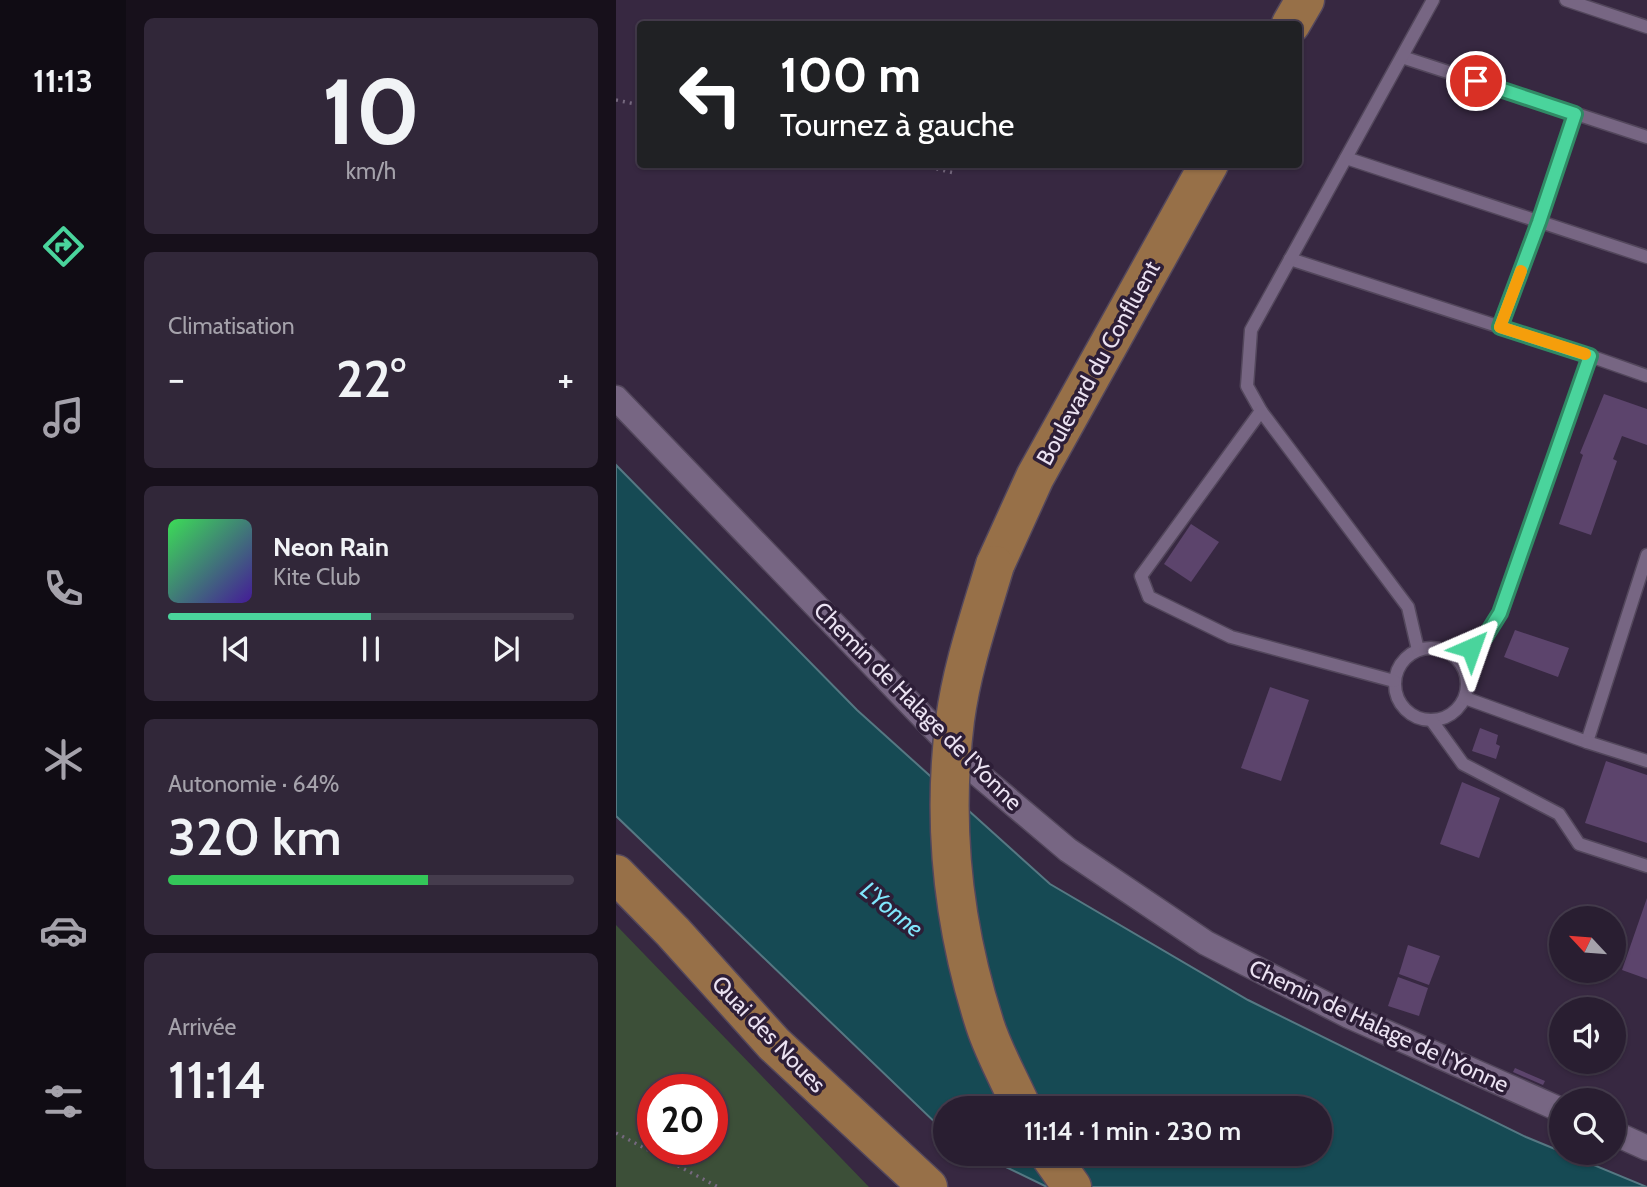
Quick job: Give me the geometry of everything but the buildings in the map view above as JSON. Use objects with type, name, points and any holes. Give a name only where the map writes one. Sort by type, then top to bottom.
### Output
[{"type":"main road","points":[[1292,21],[1305,0]]},
{"type":"main road","name":"Boulevard du Confluent","points":[[1016,1096],[985,1028],[956,907],[949,839],[955,719],[970,650],[995,565],[1035,477],[1207,168]]},
{"type":"main road","name":"Quai des Noues","points":[[616,874],[673,932],[774,1044],[928,1187]]},
{"type":"main road","points":[[1057,1166],[1072,1187]]},
{"type":"street","name":"Chemin de Halage de l'Yonne","points":[[616,398],[978,774],[1068,850],[1206,943],[1349,1016],[1549,1106]]},
{"type":"street","points":[[1626,1138],[1647,1147]]},
{"type":"lane","points":[[1418,650],[1408,607],[1261,411],[1247,386],[1251,330],[1433,0]]},
{"type":"lane","points":[[1566,0],[1647,27]]},
{"type":"lane","points":[[1402,57],[1647,137]]},
{"type":"lane","points":[[1500,327],[1575,114]]},
{"type":"lane","points":[[1346,158],[1647,257]]},
{"type":"lane","points":[[1290,259],[1647,376]]},
{"type":"lane","points":[[1457,658],[1485,637],[1500,613],[1590,356]]},
{"type":"lane","points":[[1261,411],[1141,576],[1149,597],[1231,637],[1394,681]]},
{"type":"lane","points":[[1587,741],[1647,555]]},
{"type":"lane","points":[[1439,649],[1457,658],[1467,677],[1465,698],[1452,714],[1432,721],[1421,720],[1404,709],[1398,701],[1394,681],[1402,662],[1418,650],[1439,649]]},
{"type":"lane","points":[[1465,698],[1647,761]]},
{"type":"lane","points":[[1432,721],[1462,764],[1559,814],[1579,844],[1647,866]]},
{"type":"path","points":[[616,100],[637,104]]},
{"type":"path","points":[[933,168],[954,173]]},
{"type":"path","points":[[616,1133],[718,1187]]},
{"type":"shaded area","points":[[616,925],[869,1187],[616,1187]]},
{"type":"water","name":"L'Yonne","points":[[616,465],[857,710],[1050,884],[1248,1000],[1549,1147],[1549,1165],[1594,1165],[1647,1187],[1047,1187],[1004,1166],[1332,1166],[1332,1096],[933,1096],[933,1120],[616,816]]},
{"type":"slow traffic","points":[[1521,271],[1500,327],[1585,354]]},
{"type":"route","points":[[1471,648],[1485,637],[1500,613],[1590,356],[1500,327],[1575,114],[1476,81]]}]
